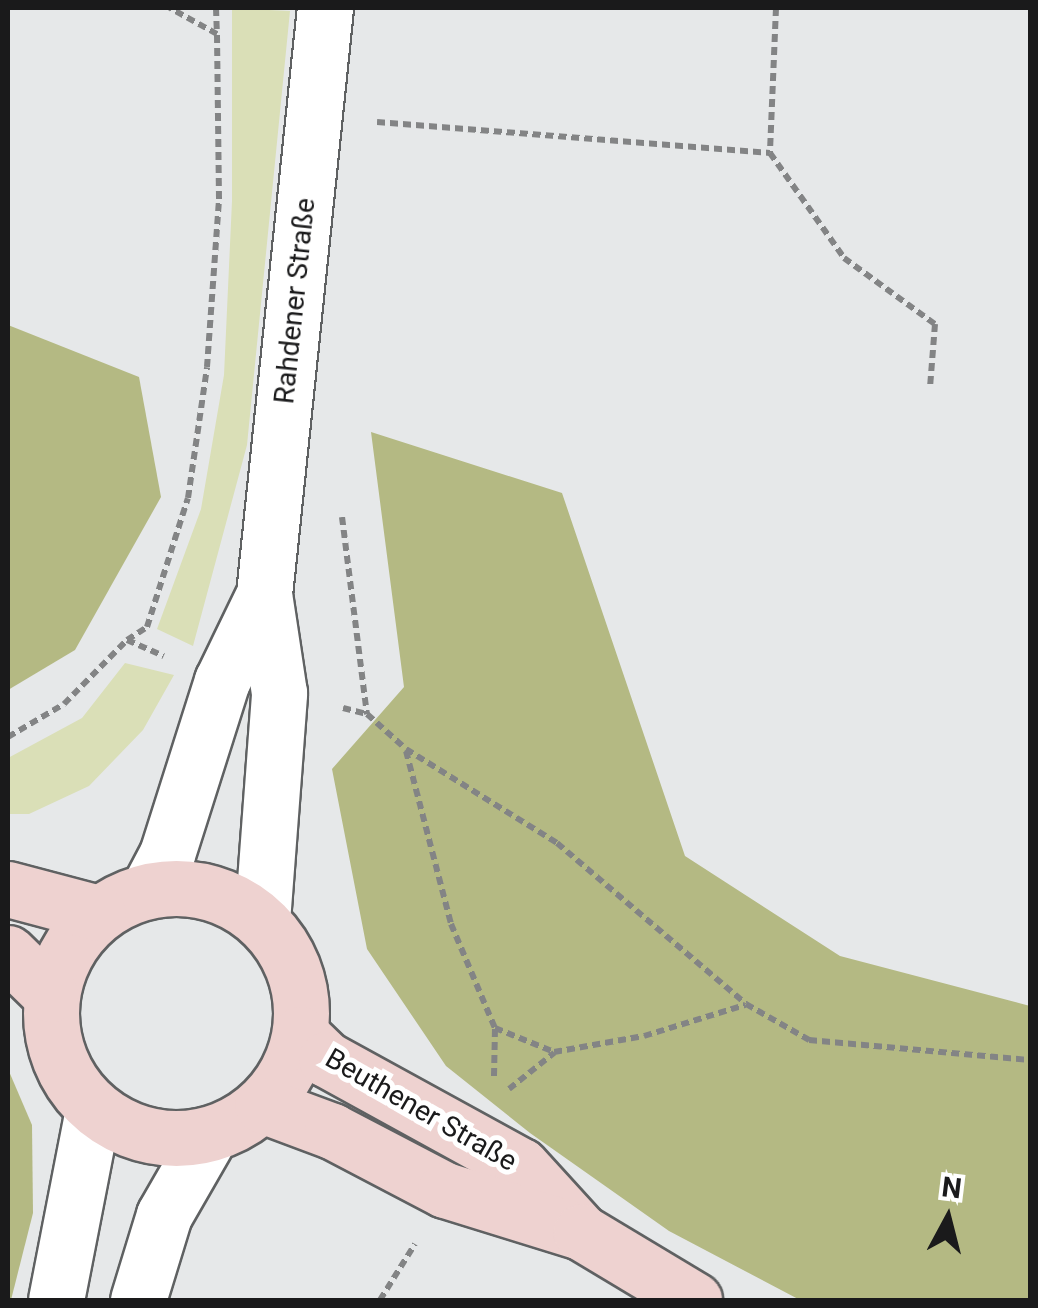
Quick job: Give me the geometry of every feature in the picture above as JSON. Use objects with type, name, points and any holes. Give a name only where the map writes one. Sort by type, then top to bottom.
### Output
[{"type":"main road","points":[[189,888],[228,898],[262,921],[288,954],[300,993],[300,1034],[287,1073],[262,1105],[210,1135],[170,1140],[129,1131],[93,1109],[66,1076],[51,1036],[50,994],[59,964],[76,936],[98,913],[148,890],[189,888]]},
{"type":"main road","points":[[8,889],[98,913]]},
{"type":"main road","points":[[8,953],[50,994]]},
{"type":"main road","name":"Beuthener Straße","points":[[300,1034],[326,1058],[520,1166],[581,1232]]},
{"type":"main road","name":"Beuthener Straße","points":[[262,1105],[332,1131],[445,1190],[581,1232],[694,1300]]},
{"type":"street","name":"Rahdener Straße","points":[[262,921],[279,693],[264,594],[325,8]]},
{"type":"street","name":"Rahdener Straße","points":[[148,890],[167,854],[222,681],[264,594]]},
{"type":"street","points":[[56,1300],[93,1109]]},
{"type":"street","points":[[138,1300],[164,1215],[210,1135]]},
{"type":"path","points":[[170,8],[217,34]]},
{"type":"path","points":[[8,737],[64,704],[127,640],[147,627],[188,498],[207,367],[219,199],[216,8]]},
{"type":"path","points":[[776,8],[770,153],[844,258],[935,324],[930,387]]},
{"type":"path","points":[[371,122],[770,153]]},
{"type":"path","points":[[343,500],[341,520],[367,714],[406,750],[557,843],[746,1004],[809,1040],[1030,1060]]},
{"type":"path","points":[[406,750],[451,924],[495,1028],[494,1084]]},
{"type":"path","points":[[508,1090],[554,1052],[644,1036],[746,1004]]},
{"type":"path","points":[[495,1028],[554,1052]]},
{"type":"green space","points":[[232,8],[290,11],[247,445],[193,646],[157,629],[201,509],[224,375],[232,201]]},
{"type":"green space","points":[[8,325],[139,377],[161,497],[75,650],[8,690]]},
{"type":"green space","points":[[371,432],[562,493],[685,856],[840,956],[1030,1006],[1030,1300],[800,1300],[669,1231],[530,1133],[446,1066],[367,949],[332,769],[404,687]]},
{"type":"green space","points":[[125,663],[174,675],[143,730],[89,786],[29,814],[8,814],[8,758],[82,718]]},
{"type":"green space","points":[[8,1069],[32,1125],[33,1213],[11,1300],[8,1300]]}]
